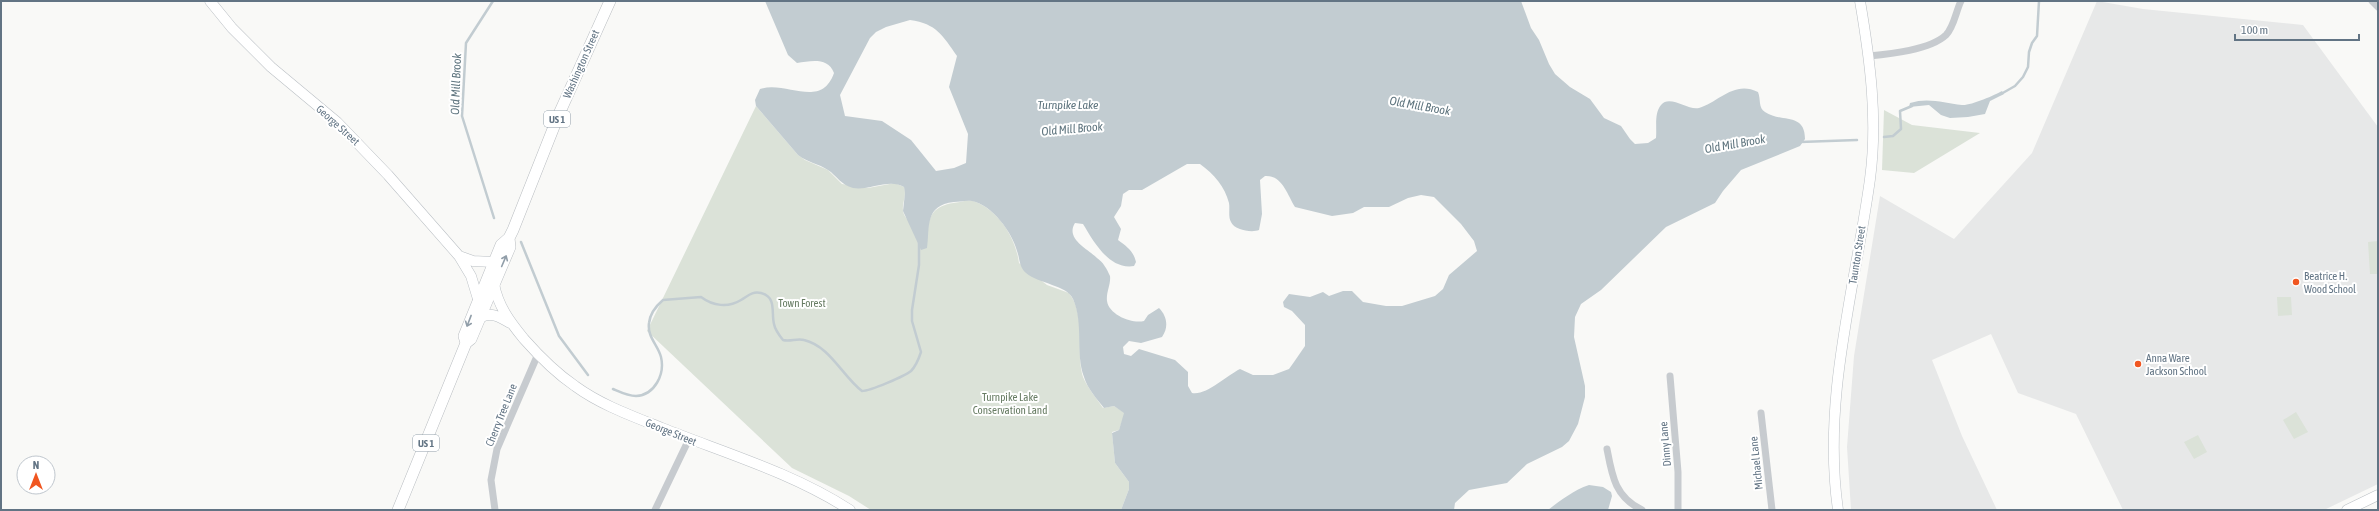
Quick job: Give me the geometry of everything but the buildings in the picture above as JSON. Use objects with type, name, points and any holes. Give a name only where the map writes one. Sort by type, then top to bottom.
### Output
[{"type":"main road","name":"Washington Street","points":[[466,343],[464,336],[493,262],[501,245],[508,238],[559,114],[610,1]]},
{"type":"main road","name":"Washington Street","points":[[398,510],[466,343],[471,339],[510,247],[508,238]]},
{"type":"street","name":"George Street","points":[[210,1],[232,28],[271,67],[337,122],[365,150],[459,256],[471,276],[478,299]]},
{"type":"street","name":"Taunton Street","points":[[1838,510],[1835,410],[1836,384],[1870,178],[1873,131],[1869,56],[1860,1]]},
{"type":"street","points":[[1869,56],[1886,55],[1932,44],[1946,34],[1961,1]]},
{"type":"street","points":[[2372,1],[2378,7]]},
{"type":"street","points":[[459,256],[473,261],[493,262]]},
{"type":"street","name":"George Street","points":[[494,284],[499,304],[512,324],[538,354],[574,386],[600,402],[689,439],[784,475],[850,510]]},
{"type":"street","name":"George Street","points":[[480,318],[485,315],[496,315],[512,324]]},
{"type":"street","name":"Cherry Tree Lane","points":[[495,510],[491,480],[497,449],[538,354]]},
{"type":"street","name":"Dinny Lane","points":[[1670,376],[1678,472],[1678,510]]},
{"type":"street","name":"Michael Lane","points":[[1761,413],[1772,510]]},
{"type":"street","points":[[655,510],[689,439]]},
{"type":"street","points":[[1607,449],[1611,471],[1621,493],[1628,503],[1642,510]]},
{"type":"street","points":[[2347,510],[2378,495]]},
{"type":"shaded area","points":[[2097,1],[2143,9],[2303,25],[2378,127],[2378,484],[2324,510],[2123,510],[2076,414],[2018,393],[1991,334],[1932,360],[1962,436],[1997,510],[1851,510],[1847,447],[1854,356],[1880,196],[1954,239],[2032,153]]},
{"type":"green space","name":"Town Forest","points":[[756,106],[798,155],[805,160],[828,170],[842,184],[868,188],[895,183],[904,187],[904,214],[909,221],[920,227],[928,230],[931,217],[934,212],[947,204],[973,201],[982,205],[998,218],[1010,235],[1019,263],[1047,285],[1069,293],[1078,312],[1080,356],[1083,377],[1103,408],[1114,406],[1125,413],[1119,430],[1112,432],[1115,463],[1129,482],[1129,489],[1121,510],[871,510],[849,496],[792,468],[647,331]]},
{"type":"green space","points":[[1884,110],[1912,125],[1980,133],[1914,173],[1882,170]]},
{"type":"green space","points":[[2378,241],[2378,274],[2370,274],[2368,242]]},
{"type":"green space","points":[[2277,297],[2291,297],[2292,315],[2278,316]]},
{"type":"green space","points":[[2296,412],[2308,432],[2294,439],[2283,420]]},
{"type":"green space","points":[[2198,435],[2207,452],[2194,459],[2184,442]]},
{"type":"water","name":"Turnpike Lake","points":[[765,1],[1521,1],[1531,28],[1539,40],[1555,74],[1570,87],[1590,99],[1604,118],[1621,126],[1635,144],[1648,143],[1656,138],[1657,112],[1661,105],[1665,102],[1669,101],[1699,108],[1727,93],[1741,89],[1749,89],[1758,92],[1760,106],[1765,112],[1778,117],[1797,121],[1804,131],[1805,139],[1800,146],[1741,170],[1715,203],[1666,227],[1601,290],[1581,304],[1575,317],[1574,337],[1585,386],[1585,397],[1578,424],[1569,441],[1562,447],[1527,464],[1507,483],[1469,490],[1455,503],[1454,510],[1121,510],[1129,489],[1129,482],[1115,463],[1112,433],[1119,430],[1124,413],[1114,406],[1104,408],[1085,381],[1080,358],[1078,318],[1073,299],[1070,294],[1032,277],[1024,271],[1011,236],[1000,220],[987,208],[972,201],[944,204],[933,213],[930,219],[927,248],[921,250],[903,211],[905,193],[904,187],[885,184],[866,188],[849,187],[842,183],[828,170],[798,155],[756,106],[755,100],[760,89],[770,87],[802,92],[821,90],[828,84],[834,73],[828,64],[823,62],[813,61],[797,63],[788,55]],"holes":[[[910,20],[927,24],[933,28],[943,36],[957,56],[949,87],[968,134],[966,163],[954,168],[936,171],[911,140],[882,121],[845,116],[840,95],[870,38],[876,32],[886,27]],[[1187,164],[1200,164],[1210,172],[1222,186],[1229,203],[1231,222],[1239,229],[1252,231],[1259,230],[1262,214],[1260,180],[1265,176],[1271,177],[1280,182],[1295,207],[1332,216],[1353,213],[1364,207],[1389,207],[1408,198],[1421,195],[1434,197],[1461,224],[1474,241],[1477,251],[1449,275],[1443,289],[1435,296],[1402,306],[1386,306],[1363,302],[1352,291],[1343,291],[1329,296],[1323,292],[1310,297],[1289,294],[1283,302],[1284,307],[1292,311],[1305,325],[1305,346],[1289,369],[1273,375],[1253,375],[1240,369],[1210,389],[1203,392],[1192,393],[1188,386],[1188,372],[1175,360],[1139,349],[1131,356],[1124,354],[1123,347],[1129,341],[1141,343],[1162,337],[1166,329],[1164,314],[1159,308],[1148,315],[1144,321],[1139,322],[1128,320],[1116,314],[1109,306],[1107,301],[1110,279],[1109,273],[1105,266],[1075,239],[1073,234],[1075,223],[1083,224],[1097,246],[1110,259],[1117,264],[1134,266],[1136,262],[1133,254],[1118,240],[1121,229],[1114,217],[1121,206],[1123,194],[1129,190],[1142,190]]]},
{"type":"water","points":[[2002,91],[2004,94],[1990,101],[1985,114],[1968,117],[1950,118],[1941,115],[1929,105],[1909,107],[1910,103],[1923,100],[1966,105]]},
{"type":"water","points":[[1589,485],[1603,487],[1611,492],[1612,496],[1608,510],[1548,510],[1573,492]]},
{"type":"waterway","name":"Old Mill Brook","points":[[493,1],[466,43],[462,116],[494,218]]},
{"type":"waterway","name":"Old Mill Brook","points":[[2001,94],[2015,86],[2023,77],[2028,67],[2029,52],[2032,43],[2037,36],[2039,1]]},
{"type":"waterway","name":"Old Mill Brook","points":[[1884,137],[1893,136],[1901,129],[1900,111],[1912,106]]},
{"type":"waterway","name":"Old Mill Brook","points":[[1800,142],[1857,140]]},
{"type":"waterway","name":"Old Mill Brook","points":[[521,242],[559,336],[588,375]]},
{"type":"waterway","name":"Old Mill Brook","points":[[613,389],[627,395],[643,395],[653,388],[660,377],[662,364],[661,357],[651,337],[649,323],[654,310],[663,300],[701,297],[716,304],[726,305],[736,303],[750,294],[755,293],[761,293],[769,298],[772,306],[773,320],[777,332],[783,340],[788,341],[799,339],[813,343],[829,355],[862,391],[879,386],[902,376],[913,369],[921,352],[912,321],[912,310],[919,265],[919,243]]},
{"type":"place","name":"Beatrice H. Wood School","points":[[2296,282]]},
{"type":"place","name":"Anna Ware Jackson School","points":[[2138,364]]},
{"type":"park label","name":"Turnpike Lake Conservation Land","points":[[1010,403]]}]
